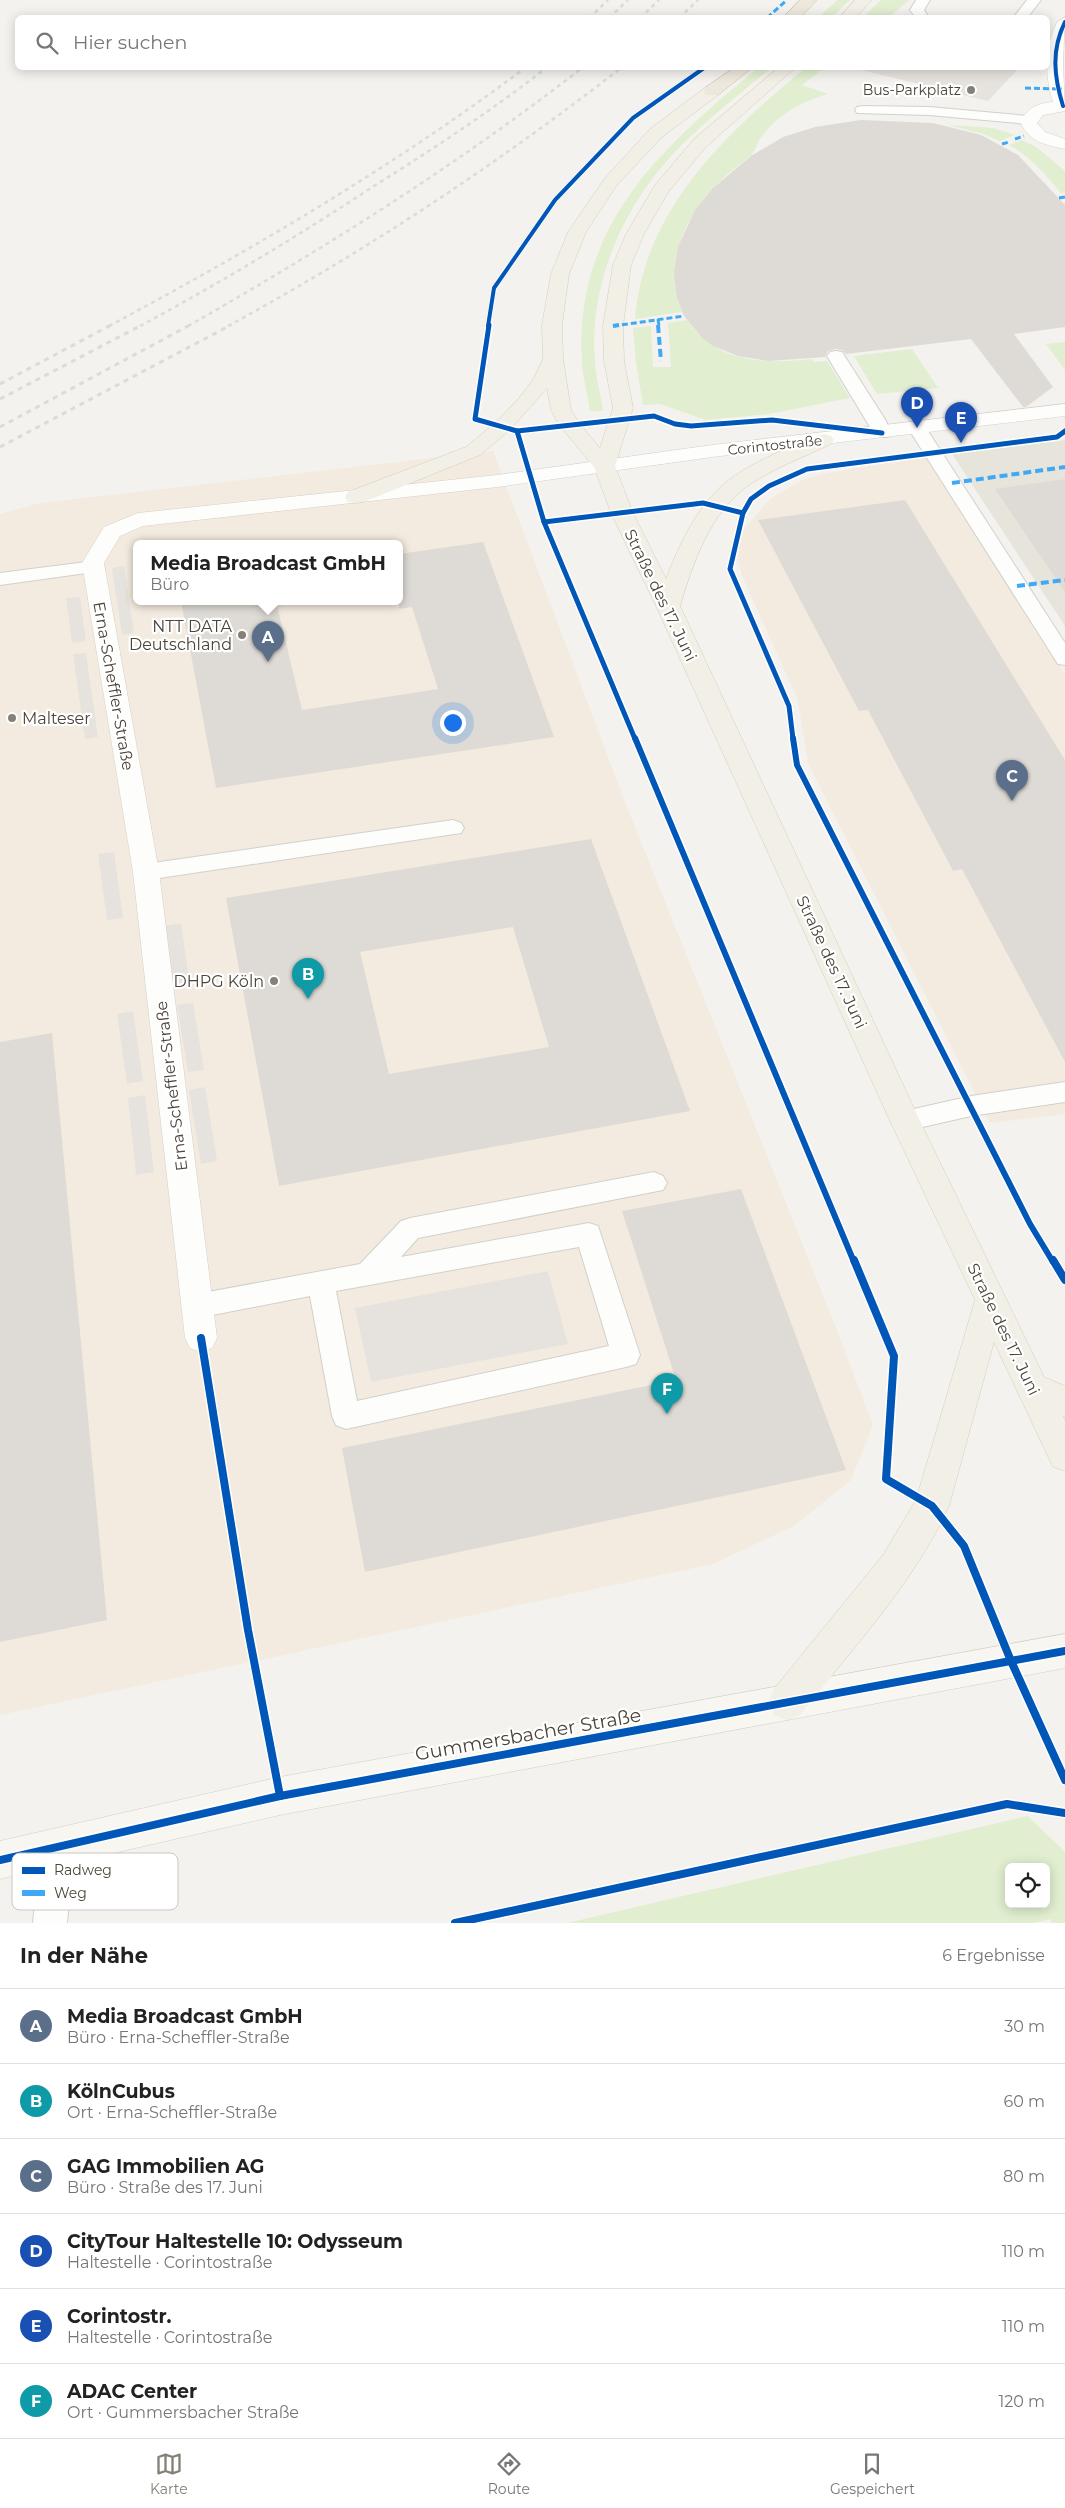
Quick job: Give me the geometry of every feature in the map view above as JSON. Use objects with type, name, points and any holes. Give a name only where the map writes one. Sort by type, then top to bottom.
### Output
[{"type":"highway","points":[[795,15],[815,3]]},
{"type":"highway","points":[[810,15],[815,3]]},
{"type":"highway","points":[[712,91],[735,70]]},
{"type":"highway","points":[[712,91],[741,70]]},
{"type":"main road","points":[[849,15],[864,0]]},
{"type":"main road","points":[[604,466],[623,408],[614,362],[612,326],[622,265],[635,234],[661,189],[700,143],[785,70]]},
{"type":"main road","name":"Straße des 17. Juni","points":[[712,91],[656,133],[611,182],[577,232],[560,274],[552,325],[553,358],[561,410],[570,426],[604,466],[622,513],[668,606],[905,1121],[1065,1456]]},
{"type":"main road","points":[[356,497],[473,452],[502,427],[526,402],[542,381],[553,358]]},
{"type":"main road","points":[[668,606],[677,576],[690,547],[715,506],[740,481],[824,440]]},
{"type":"main road","points":[[787,1702],[895,1567],[932,1506],[990,1301]]},
{"type":"main road","points":[[1032,1387],[1065,1402]]},
{"type":"street","points":[[1065,22],[1054,54],[1057,89],[1064,106],[1039,110],[1031,114],[1028,120],[1029,127],[1035,133],[1065,144]]},
{"type":"street","name":"Corintostraße","points":[[604,466],[1065,410]]},
{"type":"street","points":[[94,567],[93,563],[112,532],[138,520],[356,497],[604,466]]},
{"type":"street","name":"Erna-Scheffler-Straße","points":[[94,567],[146,872],[200,1338]]},
{"type":"street","name":"Gummersbacher Straße","points":[[33,1853],[280,1796],[1065,1651]]},
{"type":"lane","points":[[921,15],[918,10],[923,0]]},
{"type":"lane","points":[[1022,15],[1034,0]]},
{"type":"lane","points":[[862,110],[937,111],[1028,120]]},
{"type":"lane","points":[[836,356],[877,421],[882,433]]},
{"type":"lane","points":[[917,428],[1065,659]]},
{"type":"lane","points":[[0,579],[94,567]]},
{"type":"lane","points":[[146,872],[453,828]]},
{"type":"lane","points":[[905,1121],[971,1106],[1065,1092]]},
{"type":"lane","points":[[368,1274],[410,1229],[654,1183]]},
{"type":"lane","points":[[197,1306],[321,1282],[589,1234],[626,1355],[346,1416],[321,1282]]},
{"type":"lane","points":[[57,1848],[57,1853]]},
{"type":"lane","points":[[50,1923],[51,1910]]},
{"type":"shaded area","name":"Bus-Parkplatz","points":[[861,70],[1017,70],[988,101]]},
{"type":"shaded area","points":[[1065,440],[1065,626],[952,454]]},
{"type":"shaded area","points":[[493,451],[625,802],[835,1325],[873,1425],[851,1480],[794,1526],[713,1564],[0,1715],[0,514],[40,503]]},
{"type":"shaded area","points":[[925,457],[1065,674],[1065,1114],[990,1123],[808,763],[798,700],[742,576],[738,560],[744,529],[770,499],[800,481],[821,474]]},
{"type":"shaded area","points":[[124,566],[134,633],[122,635],[112,568]]},
{"type":"shaded area","points":[[80,597],[86,641],[72,643],[66,598]]},
{"type":"shaded area","points":[[86,653],[98,737],[85,739],[73,654]]},
{"type":"shaded area","points":[[114,852],[123,918],[107,920],[98,854]]},
{"type":"shaded area","points":[[181,923],[190,986],[174,989],[165,926]]},
{"type":"shaded area","points":[[193,1003],[204,1070],[188,1072],[177,1005]]},
{"type":"shaded area","points":[[133,1011],[143,1081],[127,1084],[117,1014]]},
{"type":"shaded area","points":[[205,1087],[217,1161],[201,1164],[189,1090]]},
{"type":"shaded area","points":[[145,1095],[154,1172],[136,1175],[128,1098]]},
{"type":"shaded area","points":[[548,1271],[568,1344],[371,1382],[355,1308]]},
{"type":"green space","points":[[837,0],[850,0],[834,15],[821,15]]},
{"type":"green space","points":[[881,0],[909,0],[891,15],[865,15]]},
{"type":"green space","points":[[756,70],[769,70],[708,121],[666,161],[630,212],[616,240],[598,300],[595,362],[603,411],[590,411],[582,363],[583,314],[592,270],[608,230],[631,193],[658,160],[689,128]]},
{"type":"green space","points":[[803,70],[821,70],[802,85],[828,94],[792,109],[776,121],[762,136],[752,154],[722,179],[695,211],[680,242],[677,259],[677,294],[682,312],[635,319],[642,279],[654,243],[672,209],[693,177],[718,148]]},
{"type":"green space","points":[[949,125],[993,128],[1015,135],[1000,141],[983,134]]},
{"type":"green space","points":[[1022,140],[1036,147],[1065,171],[1065,192],[1061,193],[1031,160],[1009,145]]},
{"type":"green space","points":[[687,320],[700,336],[716,348],[742,358],[770,361],[812,359],[814,362],[827,361],[850,398],[769,414],[706,420],[660,404],[643,405],[636,363],[633,328],[651,326],[653,367],[671,367],[668,323]]},
{"type":"green space","points":[[1065,342],[1065,370],[1046,344]]},
{"type":"green space","points":[[912,349],[938,388],[877,394],[854,356]]},
{"type":"green space","points":[[1028,1816],[1065,1852],[1065,1923],[1052,1923],[1050,1919],[1034,1923],[567,1923]]},
{"type":"building","points":[[861,120],[933,123],[981,135],[1018,155],[1065,205],[1065,327],[1014,334],[1053,387],[1026,407],[1023,407],[971,339],[846,354],[842,350],[836,349],[828,351],[825,357],[768,361],[738,356],[713,346],[703,339],[684,316],[677,298],[674,273],[678,247],[695,210],[713,188],[751,156],[783,137],[815,127]]},
{"type":"building","points":[[1065,479],[1065,592],[995,489]]},
{"type":"building","points":[[905,500],[1065,760],[1065,1062],[962,869],[953,871],[868,710],[859,711],[758,520]]},
{"type":"building","points":[[483,542],[554,737],[216,788],[182,605],[277,605],[302,710],[438,689],[412,607],[399,609],[399,605],[403,605],[403,553]]},
{"type":"building","points":[[591,839],[690,1111],[279,1186],[226,898]],"holes":[[[513,927],[549,1047],[389,1074],[360,952]]]},
{"type":"building","points":[[52,1033],[107,1620],[0,1642],[0,1042]]},
{"type":"building","points":[[741,1189],[846,1470],[365,1572],[342,1448],[676,1380],[622,1211]]},
{"type":"railway","points":[[592,15],[608,0]]},
{"type":"railway","points":[[612,15],[628,0]]},
{"type":"railway","points":[[643,15],[659,0]]},
{"type":"railway","points":[[682,15],[698,0]]},
{"type":"railway","points":[[109,326],[216,267],[322,205],[425,139],[522,70]]},
{"type":"railway","points":[[140,326],[229,276],[317,223],[462,129],[543,70]]},
{"type":"railway","points":[[188,326],[340,236],[439,172],[579,70]]},
{"type":"railway","points":[[228,326],[330,268],[430,205],[527,138],[618,70]]},
{"type":"railway","points":[[0,384],[111,325]]},
{"type":"railway","points":[[0,399],[142,325]]},
{"type":"railway","points":[[0,427],[190,325]]},
{"type":"railway","points":[[0,447],[231,325]]},
{"type":"marked path","points":[[770,15],[787,0]]},
{"type":"marked path","points":[[1025,88],[1062,89]]},
{"type":"marked path","points":[[1015,139],[1024,136]]},
{"type":"marked path","points":[[1002,144],[1009,142]]},
{"type":"marked path","points":[[1059,198],[1065,197]]},
{"type":"marked path","points":[[613,326],[684,316]]},
{"type":"marked path","points":[[658,319],[661,361]]},
{"type":"marked path","points":[[952,483],[1065,467]]},
{"type":"marked path","points":[[1017,586],[1065,580]]},
{"type":"cycle path","points":[[1063,106],[1055,74],[1055,52],[1060,32],[1065,22]]},
{"type":"cycle path","points":[[701,70],[633,118],[555,200],[494,288],[475,419],[517,431],[654,416],[675,424],[691,426],[772,420],[882,433]]},
{"type":"cycle path","points":[[517,431],[544,522],[894,1356],[886,1479],[932,1506],[964,1546],[1011,1661],[1065,1780]]},
{"type":"cycle path","points":[[1065,431],[1057,437],[807,469],[769,486],[751,499],[743,513],[730,569],[789,706],[797,765],[1030,1224],[1065,1280]]},
{"type":"cycle path","points":[[544,522],[703,503],[743,513]]},
{"type":"cycle path","points":[[201,1338],[248,1630],[280,1796]]},
{"type":"cycle path","points":[[31,1853],[280,1796],[1065,1651]]},
{"type":"cycle path","points":[[455,1923],[1007,1804],[1065,1813]]},
{"type":"cycle path","points":[[0,1860],[12,1857]]},
{"type":"place","name":"Bus-Parkplatz","points":[[971,90]]},
{"type":"place","name":"CityTour Haltestelle 10: Odysseum","points":[[917,428]]},
{"type":"place","name":"Corintostr.","points":[[961,443]]},
{"type":"place","name":"NTT DATA Deutschland","points":[[242,635]]},
{"type":"place","name":"Media Broadcast GmbH","points":[[268,662]]},
{"type":"place","name":"Malteser","points":[[12,718]]},
{"type":"place","name":"GAG Immobilien AG","points":[[1012,801]]},
{"type":"place","name":"DHPG Köln","points":[[274,981]]},
{"type":"place","name":"KölnCubus","points":[[308,999]]},
{"type":"place","name":"ADAC Center","points":[[667,1414]]}]
